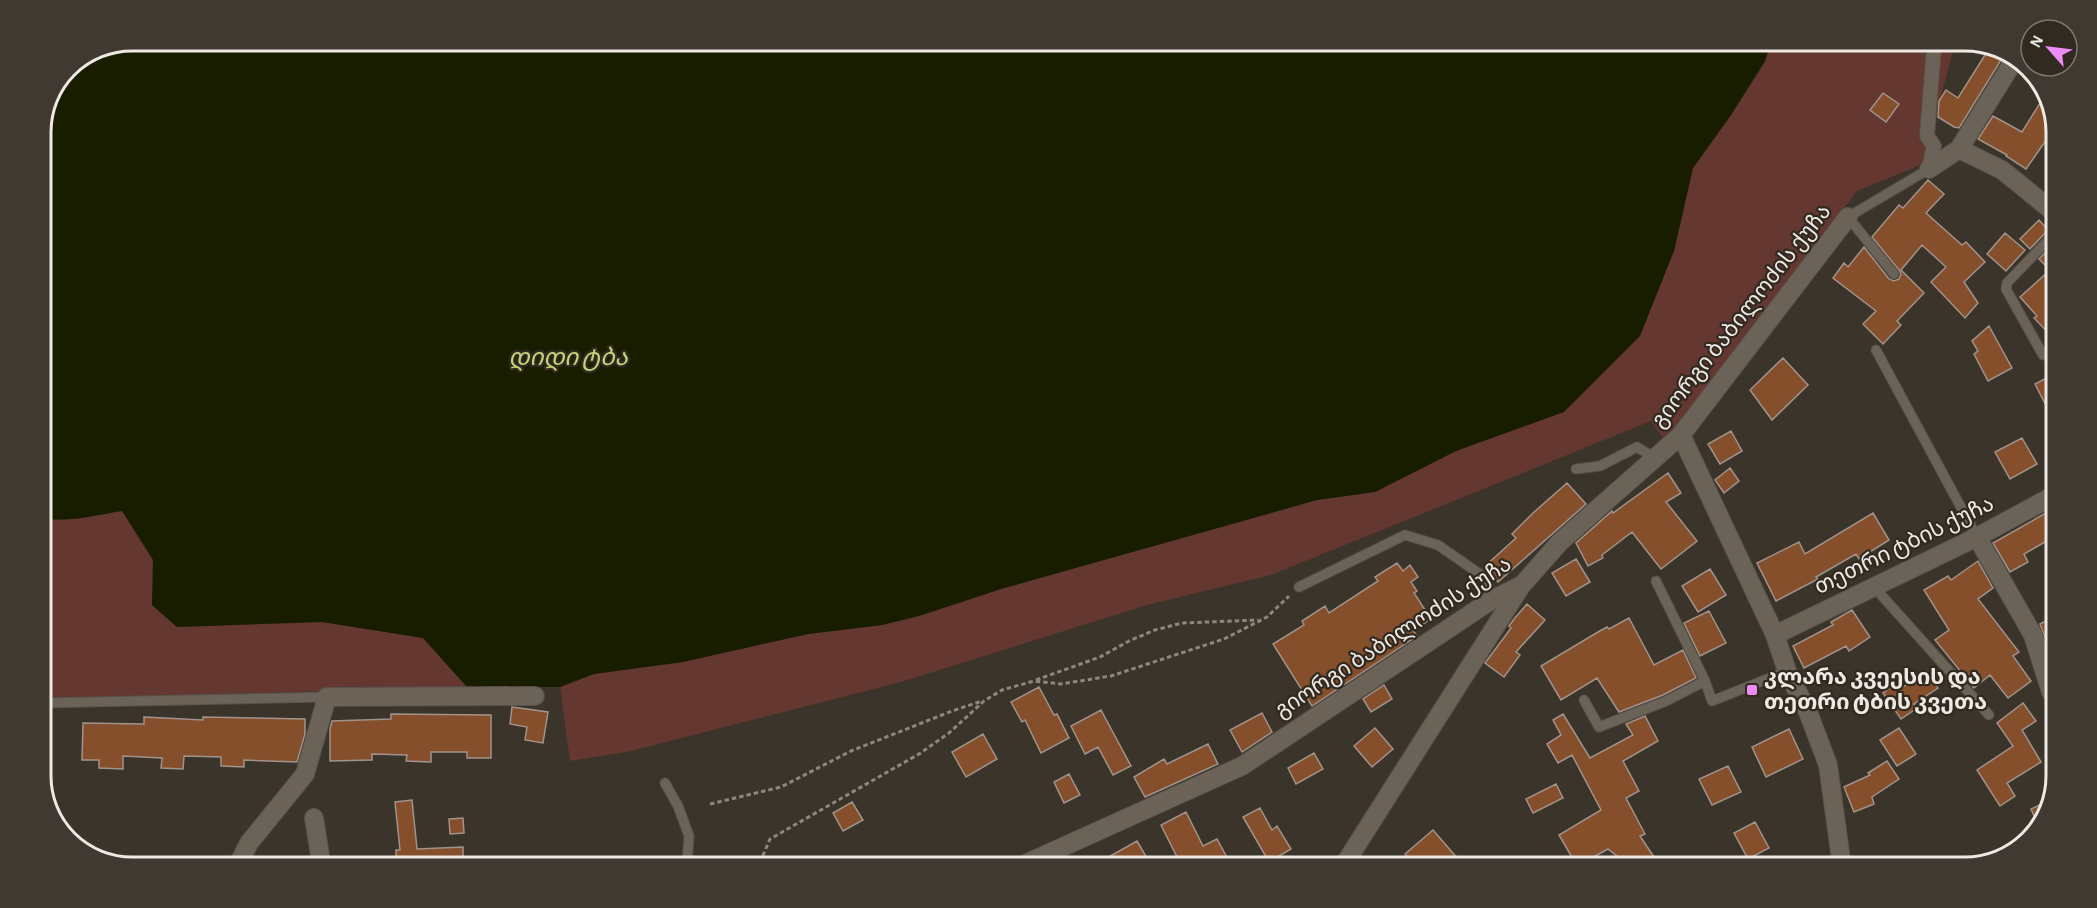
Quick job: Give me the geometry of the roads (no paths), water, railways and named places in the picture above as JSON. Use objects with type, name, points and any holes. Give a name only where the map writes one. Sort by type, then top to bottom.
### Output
[{"type":"street","points":[[1929,170],[1934,146],[1927,136],[1934,51]]},
{"type":"street","points":[[2011,66],[1959,149],[2002,170],[2046,206]]},
{"type":"street","name":"გიორგი ბაბილოძის ქუჩა","points":[[1929,170],[1959,149]]},
{"type":"street","name":"გიორგი ბაბილოძის ქუჩა","points":[[1040,857],[1242,766],[1490,601],[1522,585],[1560,542],[1681,435],[1848,217]]},
{"type":"street","points":[[1681,435],[1775,635],[1787,671],[1808,712],[1828,765],[1841,857]]},
{"type":"street","name":"თეთრი ტბის ქუჩა","points":[[1775,635],[1977,537],[2046,500]]},
{"type":"street","points":[[1977,537],[2033,635],[2046,676]]},
{"type":"street","points":[[1349,857],[1522,585]]},
{"type":"street","points":[[242,857],[249,843],[305,774],[327,697],[535,696]]},
{"type":"street","points":[[314,818],[320,857]]},
{"type":"lane","name":"გიორგი ბაბილოძის ქუჩა","points":[[1848,217],[1929,170]]},
{"type":"lane","points":[[1848,217],[1894,274]]},
{"type":"lane","points":[[2043,355],[2006,289],[2007,283],[2046,242]]},
{"type":"lane","points":[[1876,350],[1977,537]]},
{"type":"lane","points":[[1576,469],[1600,466],[1638,447],[1655,458]]},
{"type":"lane","points":[[1299,587],[1405,535],[1438,545],[1487,579],[1490,601]]},
{"type":"lane","points":[[1656,581],[1705,681],[1712,702],[1787,671]]},
{"type":"lane","points":[[1875,586],[1989,715]]},
{"type":"lane","points":[[1584,700],[1599,727],[1666,701],[1705,681]]},
{"type":"lane","points":[[51,703],[327,697]]},
{"type":"lane","points":[[664,783],[678,806],[689,836],[687,857]]},
{"type":"water","name":"დიდი ტბა","points":[[132,51],[1768,51],[1765,61],[1731,115],[1693,168],[1674,251],[1640,336],[1564,412],[1456,451],[1375,492],[1317,500],[882,625],[808,634],[683,662],[594,674],[560,687],[467,687],[423,638],[322,622],[177,627],[152,605],[153,560],[122,511],[71,519],[51,519],[51,126],[59,96],[68,83],[78,71],[106,55]]},
{"type":"place","name":"კლარა კვეესის და თეთრი ტბის კვეთა","points":[[1752,690]]}]
